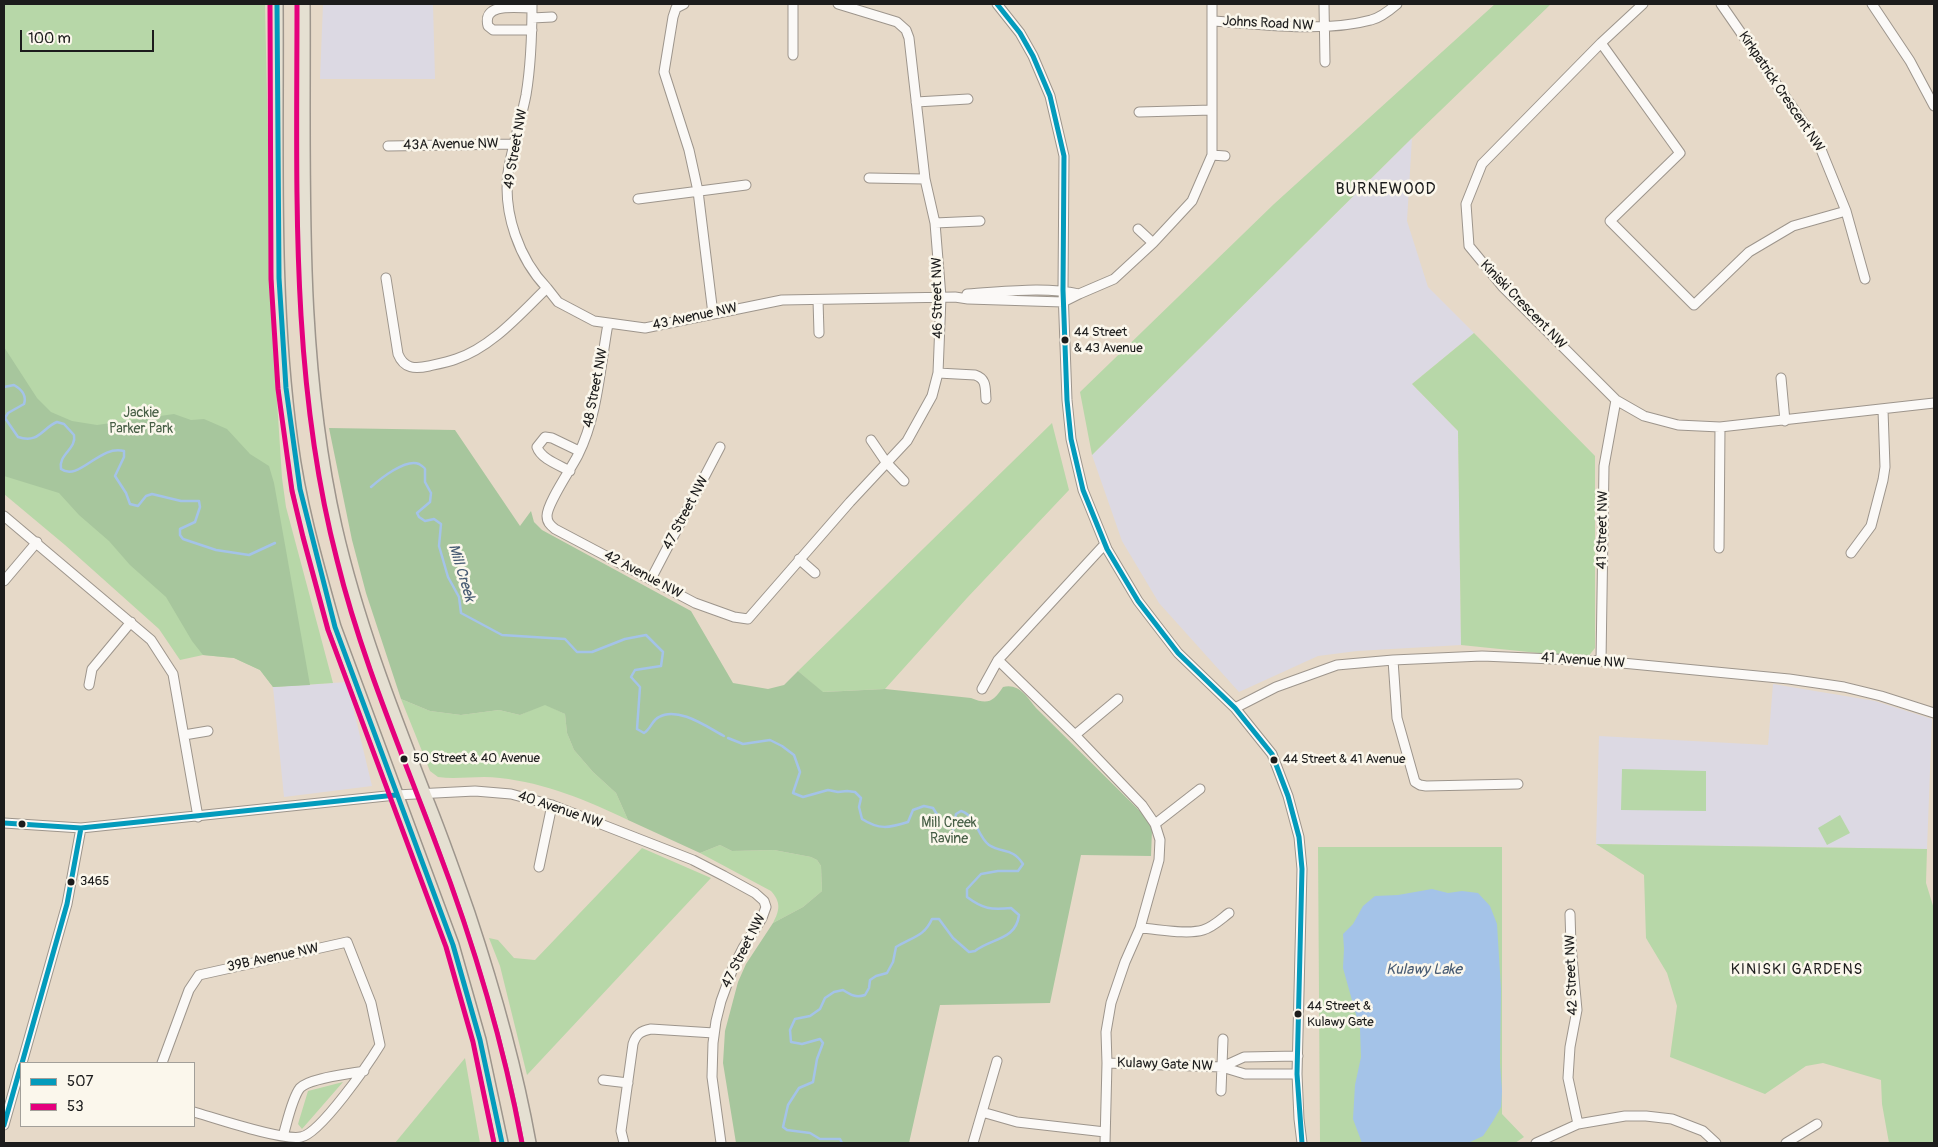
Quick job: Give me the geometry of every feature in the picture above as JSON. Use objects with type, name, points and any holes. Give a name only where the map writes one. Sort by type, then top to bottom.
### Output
[{"type":"main road","points":[[277,4],[278,270],[281,346],[292,443],[302,498],[335,627],[446,927],[465,987],[480,1040],[502,1143]]},
{"type":"main road","points":[[304,4],[305,267],[311,374],[336,527],[349,580],[381,678],[469,913],[498,1002],[517,1078],[530,1143]]},
{"type":"street","points":[[792,55],[793,4]]},
{"type":"street","name":"46 Street NW","points":[[748,619],[799,559],[907,441],[920,421],[932,396],[938,373],[941,297],[935,223],[925,179],[906,30],[897,22],[838,4]]},
{"type":"street","points":[[996,4],[1020,33],[1033,56],[1050,96],[1064,156],[1062,290],[1067,400],[1071,439],[1083,490],[1104,544],[1138,601],[1172,646],[1235,708],[1272,754],[1288,796],[1300,837],[1302,869],[1297,1074],[1302,1143]]},
{"type":"street","points":[[1063,302],[1114,279],[1153,243],[1192,201],[1212,155],[1212,4]]},
{"type":"street","name":"Johns Road NW","points":[[1324,4],[1325,62]]},
{"type":"street","name":"Johns Road NW","points":[[1212,21],[1324,27],[1372,20],[1397,4]]},
{"type":"street","name":"Kiniski Crescent NW","points":[[1643,4],[1601,43],[1482,164],[1466,204],[1469,246],[1502,286],[1616,400],[1644,416],[1678,425],[1720,427],[1934,403]]},
{"type":"street","name":"Kirkpatrick Crescent NW","points":[[1721,4],[1820,147],[1846,211],[1865,279]]},
{"type":"street","points":[[1872,4],[1910,61],[1934,106]]},
{"type":"street","name":"49 Street NW","points":[[532,30],[493,30],[488,26],[488,15],[497,8],[532,6],[532,30],[530,65],[527,89],[508,173],[507,194],[520,249],[529,266],[547,288]]},
{"type":"street","points":[[680,6],[664,72],[689,150],[698,191],[713,314]]},
{"type":"street","points":[[532,18],[552,16]]},
{"type":"street","points":[[1601,43],[1680,153],[1610,221],[1694,306],[1749,252],[1793,226],[1846,211]]},
{"type":"street","points":[[653,73],[664,72]]},
{"type":"street","points":[[916,102],[968,99]]},
{"type":"street","points":[[1139,112],[1212,110]]},
{"type":"street","name":"43A Avenue NW","points":[[388,146],[514,144]]},
{"type":"street","points":[[1212,155],[1225,156]]},
{"type":"street","points":[[869,178],[925,179]]},
{"type":"street","points":[[638,199],[746,185]]},
{"type":"street","points":[[935,223],[980,221]]},
{"type":"street","points":[[1138,228],[1153,243]]},
{"type":"street","points":[[386,278],[398,354],[401,363],[416,368],[457,359],[480,348],[502,331],[547,288]]},
{"type":"street","name":"43 Avenue NW","points":[[547,288],[558,302],[594,321],[645,328],[782,300],[955,297],[1063,302]]},
{"type":"street","name":"43 Avenue NW","points":[[955,297],[968,294],[1062,290],[1079,294]]},
{"type":"street","points":[[818,300],[819,333]]},
{"type":"street","name":"48 Street NW","points":[[547,517],[550,504],[570,471],[587,434],[608,324]]},
{"type":"street","points":[[938,373],[976,375],[981,377],[985,381],[986,399]]},
{"type":"street","points":[[1781,378],[1785,421]]},
{"type":"street","name":"41 Street NW","points":[[1601,661],[1604,466],[1616,400]]},
{"type":"street","points":[[1851,554],[1871,526],[1886,467],[1883,410]]},
{"type":"street","points":[[1719,548],[1720,427]]},
{"type":"street","points":[[570,471],[543,456],[537,447],[545,437],[552,438],[580,451]]},
{"type":"street","points":[[871,440],[886,462],[904,482]]},
{"type":"street","name":"47 Street NW","points":[[651,579],[720,447]]},
{"type":"street","points":[[4,516],[151,640],[173,674],[198,818]]},
{"type":"street","name":"42 Avenue NW","points":[[547,517],[554,529],[695,603],[734,617],[748,619]]},
{"type":"street","points":[[4,580],[37,542]]},
{"type":"street","points":[[982,689],[998,660],[1104,544]]},
{"type":"street","points":[[799,559],[815,573]]},
{"type":"street","points":[[89,685],[92,669],[131,622]]},
{"type":"street","name":"41 Avenue NW","points":[[1235,708],[1276,688],[1337,665],[1393,660],[1482,656],[1601,661],[1822,683],[1881,696],[1934,713]]},
{"type":"street","points":[[998,660],[1075,735],[1142,805],[1155,824],[1160,840],[1160,860],[1140,928],[1125,962],[1111,1003],[1106,1032],[1105,1143]]},
{"type":"street","points":[[1393,660],[1399,731],[1415,782],[1420,785],[1518,784]]},
{"type":"street","points":[[1075,735],[1118,699]]},
{"type":"street","points":[[184,735],[208,731]]},
{"type":"street","points":[[1155,824],[1200,789]]},
{"type":"street","name":"40 Avenue NW","points":[[4,823],[81,828],[198,818],[396,795],[475,791],[511,794],[552,805],[709,868],[760,896],[766,907]]},
{"type":"street","points":[[539,867],[552,805]]},
{"type":"street","points":[[23,1062],[67,904],[81,828]]},
{"type":"street","name":"47 Street NW","points":[[721,1143],[712,1077],[714,1033],[720,1001],[743,948],[762,918],[766,907]]},
{"type":"street","points":[[1140,928],[1189,932],[1201,931],[1212,926],[1229,913]]},
{"type":"street","name":"42 Street NW","points":[[1570,914],[1577,1010],[1570,1046],[1568,1078],[1578,1124]]},
{"type":"street","name":"39B Avenue NW","points":[[162,1062],[189,990],[199,975],[347,942],[371,1003],[380,1046],[364,1071]]},
{"type":"street","points":[[624,1143],[621,1131],[633,1044],[640,1033],[651,1029],[714,1033]]},
{"type":"street","name":"Kulawy Gate NW","points":[[1221,1092],[1223,1039]]},
{"type":"street","name":"Kulawy Gate NW","points":[[1222,1067],[1244,1057],[1298,1056]]},
{"type":"street","points":[[973,1143],[997,1061]]},
{"type":"street","name":"Kulawy Gate NW","points":[[1107,1063],[1222,1067],[1245,1074],[1297,1074]]},
{"type":"street","points":[[4,1125],[20,1071]]},
{"type":"street","points":[[283,1136],[296,1096],[301,1087],[314,1081],[364,1071]]},
{"type":"street","points":[[195,1112],[283,1136],[302,1138],[311,1133],[364,1071]]},
{"type":"street","points":[[603,1080],[628,1083]]},
{"type":"street","points":[[982,1112],[1017,1122],[1105,1132]]},
{"type":"street","points":[[1536,1143],[1578,1124],[1625,1116],[1672,1119],[1703,1131],[1716,1143]]},
{"type":"street","points":[[1786,1143],[1817,1124]]},
{"type":"shaded area","points":[[323,4],[433,4],[435,79],[320,79]]},
{"type":"shaded area","points":[[1412,138],[1407,221],[1428,287],[1474,333],[1412,384],[1458,431],[1461,645],[1357,651],[1318,656],[1239,692],[1159,603],[1122,541],[1092,455]]},
{"type":"shaded area","points":[[347,682],[372,786],[284,797],[273,687]]},
{"type":"shaded area","points":[[1773,684],[1875,701],[1932,719],[1927,849],[1596,844],[1599,736],[1768,745]]},
{"type":"green space","name":"Jackie Parker Park","points":[[4,4],[265,4],[272,323],[282,478],[286,507],[333,683],[273,687],[260,670],[234,658],[203,655],[180,660],[159,629],[65,545],[4,494]]},
{"type":"green space","points":[[1495,4],[1551,4],[1412,138],[1092,455],[1080,392],[1274,204]]},
{"type":"green space","points":[[1474,333],[1595,456],[1595,648],[1587,658],[1461,645],[1458,431],[1412,384]]},
{"type":"green space","points":[[4,347],[37,398],[51,412],[72,421],[97,425],[174,414],[191,420],[204,419],[227,429],[250,454],[269,466],[274,483],[310,685],[273,687],[260,670],[234,658],[203,655],[192,641],[166,597],[130,565],[109,541],[79,515],[59,493],[4,476]]},
{"type":"green space","points":[[1052,423],[1069,490],[967,598],[885,689],[822,692],[798,671]]},
{"type":"green space","name":"Mill Creek Ravine","points":[[329,428],[455,430],[520,526],[531,511],[534,522],[542,530],[691,611],[733,683],[768,689],[784,685],[798,671],[823,692],[885,689],[971,698],[986,702],[993,699],[1003,687],[1009,686],[1018,689],[1149,820],[1152,830],[1151,856],[1081,855],[1050,1003],[940,1005],[909,1143],[736,1143],[723,1063],[725,1031],[738,982],[746,964],[773,923],[803,907],[822,891],[821,866],[817,860],[811,857],[774,850],[732,851],[720,845],[700,853],[628,820],[616,793],[593,772],[574,750],[567,733],[565,714],[545,705],[520,715],[499,710],[461,715],[430,711],[401,699],[366,593],[352,540]]},
{"type":"green space","points":[[401,699],[430,711],[461,715],[499,710],[520,715],[545,704],[565,714],[567,733],[574,750],[593,772],[616,793],[628,820],[581,799],[517,780],[492,777],[438,777],[430,771]]},
{"type":"green space","points":[[1622,769],[1706,771],[1706,811],[1621,810]]},
{"type":"green space","points":[[1840,815],[1850,833],[1827,845],[1818,828]]},
{"type":"green space","points":[[1596,844],[1927,849],[1926,883],[1934,909],[1934,1143],[1889,1143],[1882,1104],[1881,1080],[1823,1063],[1806,1066],[1765,1094],[1670,1057],[1677,1006],[1667,973],[1646,938],[1644,875]]},
{"type":"green space","points":[[720,845],[732,851],[774,850],[811,857],[817,860],[821,866],[822,891],[803,907],[773,923],[777,914],[778,903],[771,891],[700,853]]},
{"type":"green space","name":"Kulawy Lake","points":[[1318,847],[1502,847],[1502,1114],[1524,1137],[1515,1143],[1320,1143]]},
{"type":"green space","points":[[642,848],[711,878],[527,1075],[500,966],[489,938],[498,940],[514,958],[535,960]]},
{"type":"green space","points":[[465,1058],[480,1143],[395,1143]]},
{"type":"green space","points":[[343,1082],[302,1129],[298,1124],[308,1091]]},
{"type":"water","name":"Kulawy Lake","points":[[1432,889],[1448,893],[1462,891],[1478,893],[1490,906],[1497,924],[1501,989],[1501,1107],[1483,1136],[1468,1143],[1362,1143],[1353,1119],[1355,1085],[1361,1057],[1360,1029],[1343,968],[1343,934],[1353,924],[1363,906],[1375,896],[1398,895]]},
{"type":"waterway","name":"Mill Creek","points":[[4,387],[14,385],[24,395],[24,404],[8,413],[5,418],[18,437],[25,439],[36,437],[57,422],[64,424],[74,435],[73,444],[62,459],[61,469],[68,472],[75,471],[107,453],[115,450],[124,451],[124,457],[115,476],[126,493],[130,504],[138,506],[146,496],[152,494],[181,501],[199,501],[200,507],[195,522],[180,529],[180,535],[183,539],[216,550],[249,555],[275,543]]},
{"type":"waterway","name":"Mill Creek","points":[[371,487],[393,470],[407,464],[419,464],[425,468],[425,482],[431,493],[430,502],[417,513],[425,521],[434,519],[441,524],[439,546],[448,577],[459,597],[461,613],[502,635],[565,639],[577,652],[592,652],[625,639],[646,635],[663,652],[661,666],[635,670],[631,677],[640,687],[637,729],[644,733],[657,718],[667,714],[675,714],[701,723],[724,736]]},
{"type":"waterway","name":"Mill Creek","points":[[728,738],[743,744],[770,740],[794,755],[800,772],[793,793],[803,797],[828,790],[855,792],[861,798],[859,807],[862,819],[868,823],[884,827],[908,822],[913,810],[924,806],[933,808],[938,816],[933,837],[937,843],[947,843],[952,835],[956,814],[961,811],[970,817],[989,845],[1015,855],[1023,864],[1018,871],[998,871],[981,874],[967,889],[967,897],[978,904],[993,909],[1011,908],[1019,915],[1017,923],[1008,934],[975,951],[969,952],[953,938],[939,919],[932,919],[925,930],[896,947],[893,962],[887,973],[870,980],[869,988],[865,995],[854,996],[843,990],[834,992],[825,998],[820,1009],[810,1016],[795,1019],[790,1030],[791,1042],[802,1044],[820,1039],[823,1043],[817,1059],[813,1082],[799,1088],[788,1105],[783,1127],[787,1130],[810,1133],[820,1139],[840,1139],[842,1143]]},
{"type":"transit line","name":"53","points":[[270,4],[271,279],[278,389],[292,491],[328,630],[446,947],[473,1042],[494,1143]]},
{"type":"transit line","name":"507","points":[[277,4],[279,278],[286,388],[300,489],[335,627],[453,945],[480,1040],[502,1143]]},
{"type":"transit line","name":"53","points":[[297,4],[299,284],[311,423],[322,492],[337,560],[358,632],[382,704],[450,881],[486,992],[506,1067],[522,1143]]},
{"type":"transit line","name":"507","points":[[997,4],[1020,33],[1033,56],[1050,96],[1064,156],[1063,290],[1067,400],[1071,439],[1083,490],[1107,549],[1138,601],[1178,653],[1235,708],[1272,754],[1288,796],[1299,837],[1302,869],[1297,1074],[1302,1143]]},
{"type":"transit line","name":"507","points":[[4,823],[81,828],[396,795]]},
{"type":"transit line","name":"507","points":[[22,1062],[67,904],[81,828]]},
{"type":"transit line","name":"507","points":[[4,1125],[20,1069]]},
{"type":"place","name":"44 Street & 43 Avenue","points":[[1065,340]]},
{"type":"place","name":"50 Street & 40 Avenue","points":[[404,759]]},
{"type":"place","name":"44 Street & 41 Avenue","points":[[1274,760]]},
{"type":"place","name":"3465","points":[[71,882]]},
{"type":"place","name":"44 Street & Kulawy Gate","points":[[1298,1014]]},
{"type":"district","name":"BURNEWOOD","points":[[1386,190]]},
{"type":"district","name":"KINISKI GARDENS","points":[[1797,970]]}]
